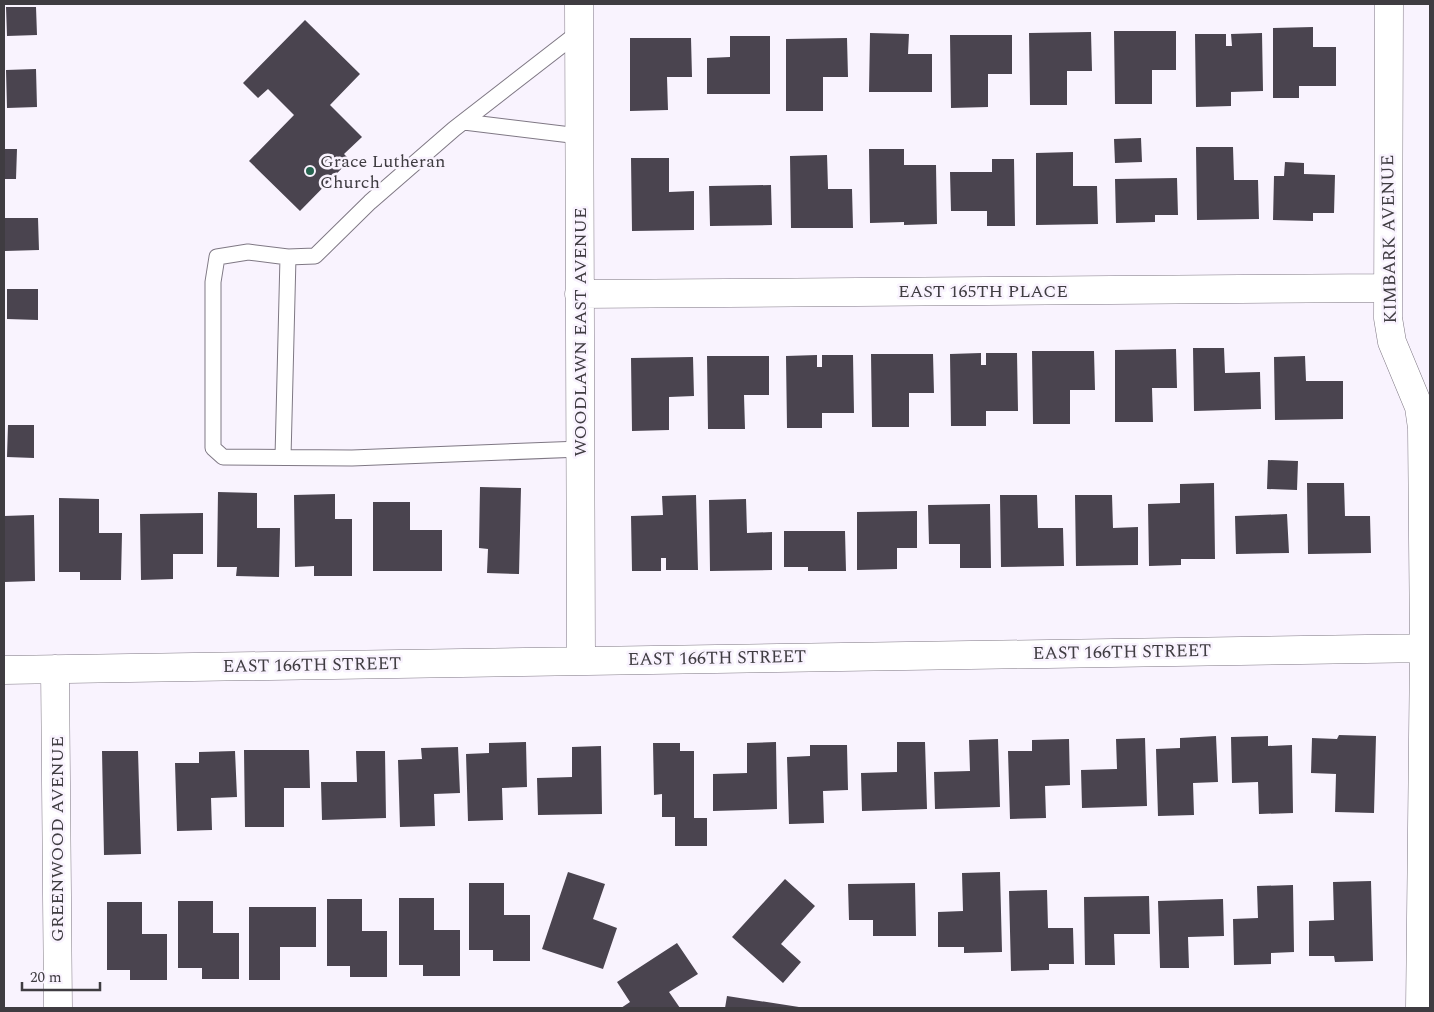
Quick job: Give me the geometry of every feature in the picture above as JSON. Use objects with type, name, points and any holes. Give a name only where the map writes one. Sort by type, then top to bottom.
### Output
[{"type":"street","name":"WOODLAWN EAST AVENUE","points":[[578,4],[581,660]]},
{"type":"street","name":"KIMBARK AVENUE","points":[[1389,4],[1388,318],[1392,342],[1419,407],[1422,428],[1427,648],[1420,1008]]},
{"type":"street","name":"EAST 165TH PLACE","points":[[579,294],[1387,288]]},
{"type":"street","name":"EAST 166TH STREET","points":[[4,670],[1427,648]]},
{"type":"street","name":"GREENWOOD AVENUE","points":[[56,669],[58,1008]]},
{"type":"lane","points":[[578,32],[464,122],[370,202],[315,256],[288,257],[248,252],[217,257],[213,282],[214,448],[223,457],[352,458],[581,449]]},
{"type":"lane","points":[[464,122],[579,136]]},
{"type":"lane","points":[[283,457],[288,257]]},
{"type":"building","points":[[6,7],[36,7],[37,35],[7,36]]},
{"type":"building","points":[[305,20],[360,74],[330,105],[362,137],[344,154],[350,160],[300,211],[249,161],[294,115],[268,89],[258,98],[243,83]]},
{"type":"building","points":[[1313,27],[1313,47],[1336,47],[1336,86],[1299,86],[1299,98],[1273,98],[1273,28]]},
{"type":"building","points":[[1114,31],[1176,31],[1176,70],[1152,70],[1152,104],[1115,104]]},
{"type":"building","points":[[1091,32],[1092,71],[1067,71],[1067,105],[1030,105],[1029,33]]},
{"type":"building","points":[[870,33],[909,34],[908,54],[932,54],[932,92],[869,92]]},
{"type":"building","points":[[1262,33],[1263,91],[1231,92],[1231,106],[1196,107],[1195,34],[1226,34],[1226,46],[1232,46],[1231,34]]},
{"type":"building","points":[[950,35],[1012,35],[1012,74],[988,74],[988,107],[951,108]]},
{"type":"building","points":[[730,36],[770,36],[770,94],[707,94],[707,58],[730,57]]},
{"type":"building","points":[[630,38],[691,38],[692,77],[667,77],[668,110],[630,111]]},
{"type":"building","points":[[847,38],[848,77],[823,77],[823,111],[786,111],[786,39]]},
{"type":"building","points":[[36,69],[37,107],[7,108],[6,70]]},
{"type":"building","points":[[1141,138],[1142,162],[1115,163],[1114,139]]},
{"type":"building","points":[[1196,147],[1233,147],[1234,180],[1258,180],[1259,219],[1197,220]]},
{"type":"building","points":[[4,149],[17,149],[16,179],[4,179]]},
{"type":"building","points":[[869,149],[904,149],[904,165],[936,165],[937,224],[904,225],[904,222],[870,223]]},
{"type":"building","points":[[1073,152],[1073,186],[1097,186],[1098,224],[1036,225],[1036,153]]},
{"type":"building","points":[[827,155],[828,189],[852,189],[853,228],[791,228],[790,156]]},
{"type":"building","points":[[631,158],[669,158],[669,192],[694,191],[694,230],[632,231]]},
{"type":"building","points":[[992,159],[1014,159],[1015,226],[987,226],[987,211],[951,211],[950,172],[992,172]]},
{"type":"building","points":[[1285,162],[1304,163],[1304,174],[1335,175],[1334,213],[1313,213],[1313,221],[1273,220],[1274,176],[1284,176]]},
{"type":"building","points":[[1177,178],[1178,215],[1155,215],[1155,222],[1116,223],[1115,179]]},
{"type":"building","points":[[771,185],[772,225],[710,226],[709,186]]},
{"type":"building","points":[[4,218],[38,218],[39,250],[5,251]]},
{"type":"building","points":[[7,289],[38,289],[38,320],[7,319]]},
{"type":"building","points":[[1193,348],[1224,348],[1225,373],[1260,372],[1261,409],[1194,411]]},
{"type":"building","points":[[1176,349],[1177,388],[1152,388],[1153,422],[1115,422],[1115,350]]},
{"type":"building","points":[[1032,351],[1094,351],[1095,390],[1070,390],[1070,424],[1033,424]]},
{"type":"building","points":[[981,353],[981,365],[986,365],[986,353],[1017,353],[1018,411],[986,411],[986,426],[951,426],[950,354]]},
{"type":"building","points":[[871,354],[933,354],[934,393],[909,393],[909,427],[872,427]]},
{"type":"building","points":[[817,355],[817,367],[822,367],[822,355],[853,355],[854,413],[822,413],[822,428],[787,428],[786,356]]},
{"type":"building","points":[[707,356],[769,356],[769,395],[744,395],[745,429],[708,429]]},
{"type":"building","points":[[1305,356],[1306,381],[1343,381],[1343,419],[1275,420],[1274,357]]},
{"type":"building","points":[[693,357],[694,396],[669,397],[669,430],[632,431],[631,358]]},
{"type":"building","points":[[8,425],[34,425],[34,458],[7,457]]},
{"type":"building","points":[[1268,460],[1298,461],[1297,490],[1267,489]]},
{"type":"building","points":[[1214,483],[1215,559],[1181,559],[1181,565],[1149,566],[1148,504],[1180,503],[1180,484]]},
{"type":"building","points":[[1307,483],[1344,483],[1345,516],[1370,516],[1371,553],[1308,554]]},
{"type":"building","points":[[480,487],[521,488],[519,574],[487,573],[488,549],[479,548]]},
{"type":"building","points":[[218,492],[257,493],[257,528],[280,528],[279,577],[236,576],[237,567],[217,567]]},
{"type":"building","points":[[335,494],[335,519],[352,519],[352,576],[314,576],[314,566],[295,567],[294,495]]},
{"type":"building","points":[[696,495],[698,570],[666,570],[666,558],[661,558],[661,571],[632,571],[631,516],[663,515],[662,496]]},
{"type":"building","points":[[1000,495],[1037,495],[1038,528],[1063,528],[1064,566],[1001,567]]},
{"type":"building","points":[[1075,495],[1112,495],[1113,528],[1138,527],[1138,565],[1076,566]]},
{"type":"building","points":[[59,498],[99,499],[99,533],[122,533],[121,580],[80,580],[80,572],[59,572]]},
{"type":"building","points":[[746,499],[747,533],[772,532],[772,570],[710,571],[709,500]]},
{"type":"building","points":[[373,502],[410,502],[410,530],[442,530],[442,571],[373,571]]},
{"type":"building","points":[[990,504],[991,568],[960,568],[960,544],[929,544],[928,505]]},
{"type":"building","points":[[917,511],[917,548],[897,548],[897,569],[857,570],[857,512]]},
{"type":"building","points":[[203,513],[203,554],[173,554],[173,579],[141,580],[140,514]]},
{"type":"building","points":[[1287,514],[1289,553],[1236,554],[1235,516]]},
{"type":"building","points":[[34,515],[35,581],[4,582],[4,516]]},
{"type":"building","points":[[784,531],[845,531],[846,571],[808,571],[808,567],[784,567]]},
{"type":"building","points":[[1339,735],[1376,736],[1374,813],[1335,812],[1336,774],[1311,773],[1312,738],[1337,739]]},
{"type":"building","points":[[1216,736],[1218,782],[1193,783],[1194,815],[1158,816],[1156,749],[1180,748],[1180,738]]},
{"type":"building","points":[[1268,736],[1268,746],[1292,745],[1293,813],[1259,814],[1258,782],[1232,783],[1231,737]]},
{"type":"building","points":[[1145,738],[1147,806],[1082,808],[1081,770],[1117,769],[1116,739]]},
{"type":"building","points":[[998,739],[1000,807],[935,809],[934,772],[970,771],[969,740]]},
{"type":"building","points":[[1069,739],[1070,785],[1045,786],[1046,818],[1010,819],[1008,751],[1032,751],[1032,740]]},
{"type":"building","points":[[526,742],[527,787],[502,788],[503,820],[468,821],[466,754],[489,753],[489,743]]},
{"type":"building","points":[[776,742],[777,809],[713,811],[713,774],[747,773],[747,743]]},
{"type":"building","points":[[897,742],[925,742],[927,809],[862,811],[861,773],[897,772]]},
{"type":"building","points":[[653,743],[680,743],[680,751],[694,751],[694,818],[707,818],[707,846],[675,846],[675,817],[662,817],[662,794],[654,795]]},
{"type":"building","points":[[810,745],[847,745],[848,790],[823,791],[824,823],[789,824],[787,757],[810,756]]},
{"type":"building","points":[[601,746],[602,814],[538,815],[537,778],[572,777],[572,747]]},
{"type":"building","points":[[458,747],[460,793],[434,794],[435,826],[400,827],[398,760],[422,759],[421,748]]},
{"type":"building","points":[[244,750],[309,750],[310,788],[284,788],[284,827],[245,827]]},
{"type":"building","points":[[102,751],[138,751],[141,854],[104,855]]},
{"type":"building","points":[[235,751],[237,797],[211,798],[212,830],[177,831],[175,763],[199,763],[199,752]]},
{"type":"building","points":[[356,751],[385,751],[386,818],[322,820],[321,782],[357,782]]},
{"type":"building","points":[[568,872],[605,884],[593,919],[617,928],[603,969],[542,949]]},
{"type":"building","points":[[1000,872],[1002,952],[964,953],[964,947],[938,947],[938,912],[963,911],[962,873]]},
{"type":"building","points":[[785,879],[815,906],[781,944],[801,962],[783,983],[732,937]]},
{"type":"building","points":[[1371,881],[1373,961],[1335,962],[1334,956],[1309,956],[1309,921],[1334,920],[1333,882]]},
{"type":"building","points":[[469,883],[504,883],[504,915],[530,915],[530,961],[493,961],[493,950],[469,950]]},
{"type":"building","points":[[915,883],[916,936],[873,936],[873,920],[849,920],[848,884]]},
{"type":"building","points":[[1293,885],[1294,952],[1271,953],[1271,964],[1234,965],[1233,919],[1258,918],[1257,886]]},
{"type":"building","points":[[1047,890],[1048,928],[1073,928],[1074,964],[1049,964],[1049,970],[1011,971],[1009,891]]},
{"type":"building","points":[[1149,896],[1150,934],[1114,934],[1115,965],[1085,965],[1084,897]]},
{"type":"building","points":[[399,898],[434,898],[434,930],[460,930],[460,976],[423,976],[423,965],[399,965]]},
{"type":"building","points":[[327,899],[362,899],[362,931],[387,931],[387,977],[350,977],[350,966],[327,966]]},
{"type":"building","points":[[1223,899],[1224,936],[1188,937],[1189,968],[1160,968],[1158,901]]},
{"type":"building","points":[[178,901],[213,901],[213,933],[239,933],[239,979],[202,979],[202,968],[178,968]]},
{"type":"building","points":[[107,902],[142,902],[142,934],[167,934],[167,980],[130,980],[130,970],[107,970]]},
{"type":"building","points":[[249,907],[316,907],[316,947],[280,947],[280,980],[249,980]]},
{"type":"building","points":[[677,943],[698,974],[669,992],[680,1008],[621,1008],[630,1002],[617,982]]},
{"type":"building","points":[[727,996],[799,1007],[725,1008]]},
{"type":"place","name":"Grace Lutheran Church","points":[[310,171]]}]
